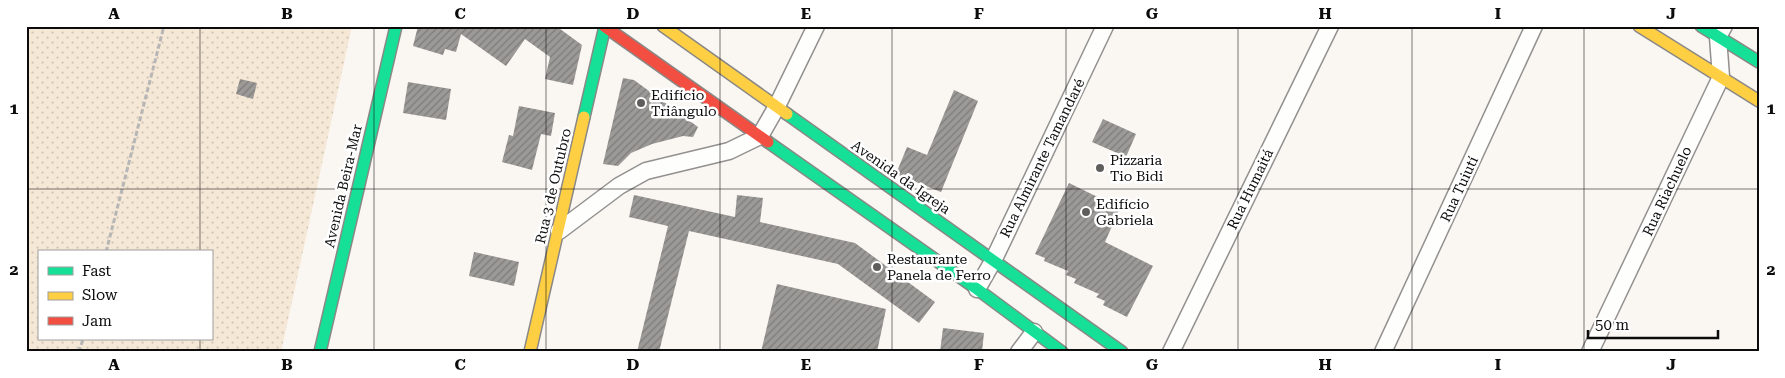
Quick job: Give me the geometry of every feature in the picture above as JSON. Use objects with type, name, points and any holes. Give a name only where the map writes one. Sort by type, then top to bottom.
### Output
[{"type":"main road","name":"Avenida Beira-Mar","points":[[320,352],[396,26]]},
{"type":"main road","points":[[604,26],[977,289],[1062,352]]},
{"type":"main road","name":"Rua 3 de Outubro","points":[[530,352],[604,26]]},
{"type":"main road","name":"Avenida da Igreja","points":[[663,26],[1122,352]]},
{"type":"main road","points":[[1638,26],[1759,101]]},
{"type":"main road","points":[[1701,26],[1721,32],[1759,62]]},
{"type":"street","points":[[559,231],[619,186],[646,171],[729,151],[760,136],[776,108],[816,26]]},
{"type":"street","name":"Rua Almirante Tamandaré","points":[[977,289],[993,261],[1105,26]]},
{"type":"street","name":"Rua Humaitá","points":[[1171,352],[1330,26]]},
{"type":"street","name":"Rua Tuiutí","points":[[1384,352],[1534,26]]},
{"type":"street","name":"Rua Riachuelo","points":[[1590,352],[1721,77],[1721,32]]},
{"type":"street","points":[[1019,352],[1034,332]]},
{"type":"path","points":[[107,250],[164,26]]},
{"type":"sand","points":[[26,26],[352,26],[281,352],[26,352]]},
{"type":"building","points":[[418,26],[556,26],[582,45],[573,85],[545,79],[550,57],[525,39],[506,66],[461,34],[456,52],[445,49],[443,55],[413,46]]},
{"type":"building","name":"Edifício Triângulo","points":[[623,78],[634,80],[698,127],[693,137],[683,136],[652,144],[631,153],[618,166],[603,164]]},
{"type":"building","points":[[240,79],[257,83],[253,99],[236,94]]},
{"type":"building","points":[[408,82],[451,89],[446,120],[403,113]]},
{"type":"building","points":[[954,90],[978,101],[941,192],[896,174],[907,147],[927,155]]},
{"type":"building","points":[[519,106],[555,113],[551,136],[541,134],[532,170],[502,162],[509,135],[513,136]]},
{"type":"building","points":[[1103,119],[1136,134],[1126,157],[1092,142]]},
{"type":"building","points":[[1069,183],[1120,208],[1105,242],[1153,266],[1127,317],[1103,305],[1105,301],[1096,297],[1099,294],[1074,283],[1076,279],[1066,275],[1068,271],[1044,261],[1045,258],[1035,254]]},
{"type":"building","points":[[634,195],[735,217],[737,195],[763,198],[760,222],[855,243],[935,302],[919,323],[838,264],[689,231],[659,352],[637,352],[668,226],[629,217]]},
{"type":"building","points":[[474,252],[519,262],[514,286],[469,276]]},
{"type":"building","points":[[777,284],[886,309],[877,352],[761,352]]},
{"type":"building","points":[[943,328],[984,333],[982,352],[940,352]]},
{"type":"traffic: fast","points":[[320,352],[396,26]]},
{"type":"traffic: fast","points":[[584,117],[605,26]]},
{"type":"traffic: fast","points":[[1701,26],[1759,62]]},
{"type":"traffic: fast","points":[[787,114],[1122,352]]},
{"type":"traffic: fast","points":[[768,142],[977,289],[1062,352]]},
{"type":"traffic: slow","points":[[663,26],[787,114]]},
{"type":"traffic: slow","points":[[1639,26],[1759,101]]},
{"type":"traffic: slow","points":[[530,352],[584,117]]},
{"type":"traffic: jam","points":[[604,26],[768,142]]},
{"type":"place","name":"Edifício Triângulo","points":[[641,103]]},
{"type":"place","name":"Pizzaria Tio Bidi","points":[[1100,168]]},
{"type":"place","name":"Edifício Gabriela","points":[[1086,212]]},
{"type":"place","name":"Restaurante Panela de Ferro","points":[[877,267]]}]
